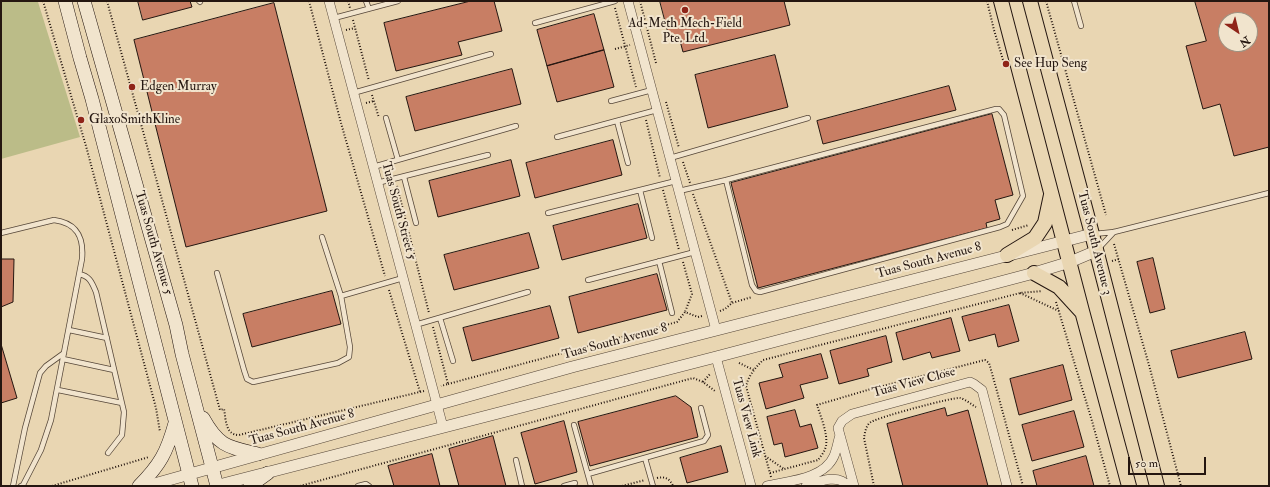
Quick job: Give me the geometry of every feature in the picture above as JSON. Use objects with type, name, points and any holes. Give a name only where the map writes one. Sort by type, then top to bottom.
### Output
[{"type":"main road","name":"Tuas South Avenue 5","points":[[65,1],[176,421],[190,480]]},
{"type":"main road","name":"Tuas South Avenue 5","points":[[84,1],[176,324],[182,354],[216,486]]},
{"type":"main road","points":[[1001,1],[1129,486]]},
{"type":"main road","name":"Tuas South Avenue 3","points":[[1030,1],[1158,486]]},
{"type":"main road","points":[[1006,255],[1035,238],[1045,223],[1052,194]]},
{"type":"main road","points":[[1034,273],[1059,287],[1082,311]]},
{"type":"main road","points":[[196,404],[216,438],[223,444],[258,454]]},
{"type":"main road","points":[[139,486],[154,472],[160,462],[169,444],[176,421]]},
{"type":"main road","points":[[250,486],[268,473]]},
{"type":"street","name":"Tuas South Street 5","points":[[329,1],[442,427]]},
{"type":"street","points":[[628,1],[713,314],[716,330]]},
{"type":"street","name":"Tuas South Avenue 8","points":[[147,486],[190,480],[212,468],[258,454],[572,367],[1092,234]]},
{"type":"street","points":[[216,486],[1034,273],[1070,262],[1096,251]]},
{"type":"street","name":"Tuas View Link","points":[[716,356],[751,486]]},
{"type":"street","name":"Tuas View Close","points":[[770,485],[816,474],[826,467],[834,456],[840,434],[838,428],[842,421],[852,414],[970,382],[982,390],[1006,486]]},
{"type":"street","points":[[840,434],[854,486]]},
{"type":"street","points":[[806,486],[835,479],[848,486]]},
{"type":"lane","points":[[366,1],[369,9]]},
{"type":"lane","points":[[334,18],[398,1]]},
{"type":"lane","points":[[535,23],[614,1]]},
{"type":"lane","points":[[1074,1],[1080,26]]},
{"type":"lane","points":[[354,93],[491,54]]},
{"type":"lane","points":[[611,101],[652,90]]},
{"type":"lane","points":[[679,191],[999,109],[1004,115],[1022,196],[1007,224],[1000,227],[760,292],[756,291],[752,285],[726,180]]},
{"type":"lane","points":[[557,137],[657,110]]},
{"type":"lane","points":[[386,118],[398,160]]},
{"type":"lane","points":[[670,158],[808,118]]},
{"type":"lane","points":[[617,121],[628,163]]},
{"type":"lane","points":[[373,167],[516,126]]},
{"type":"lane","points":[[377,183],[488,155]]},
{"type":"lane","points":[[404,176],[416,223]]},
{"type":"lane","points":[[548,213],[676,181]]},
{"type":"lane","points":[[640,190],[652,238]]},
{"type":"lane","points":[[1092,234],[1114,232],[1269,193]]},
{"type":"lane","points":[[1,233],[54,220],[68,224],[76,229],[83,246],[82,260],[58,390],[47,435],[22,486]]},
{"type":"lane","points":[[1096,251],[1114,232]]},
{"type":"lane","points":[[216,273],[247,379],[253,382],[338,363],[349,357],[350,347],[342,296],[322,237]]},
{"type":"lane","points":[[588,280],[695,252]]},
{"type":"lane","points":[[659,261],[672,313]]},
{"type":"lane","points":[[79,274],[85,275],[90,279],[96,292],[124,412],[122,435],[108,453]]},
{"type":"lane","points":[[342,296],[403,278]]},
{"type":"lane","points":[[415,325],[528,292]]},
{"type":"lane","points":[[440,318],[453,361]]},
{"type":"lane","points":[[69,330],[107,338]]},
{"type":"lane","points":[[13,486],[25,428],[38,381],[46,366],[64,353]]},
{"type":"lane","points":[[63,359],[114,370]]},
{"type":"lane","points":[[58,390],[122,403]]},
{"type":"lane","points":[[588,474],[706,440],[708,435],[701,408]]},
{"type":"lane","points":[[574,425],[591,486]]},
{"type":"lane","points":[[645,458],[653,486]]},
{"type":"lane","points":[[516,460],[522,486]]},
{"type":"lane","points":[[564,486],[575,483]]},
{"type":"lane","points":[[358,486],[366,484],[370,486]]},
{"type":"path","points":[[43,1],[86,146],[156,408],[161,439]]},
{"type":"path","points":[[107,1],[220,410],[224,409],[227,426],[230,432],[234,435],[432,389],[677,322],[685,312],[692,294],[644,114]]},
{"type":"path","points":[[309,1],[341,123],[420,392]]},
{"type":"path","points":[[348,1],[380,124]]},
{"type":"path","points":[[614,1],[638,94]]},
{"type":"path","points":[[1046,1],[1106,215]]},
{"type":"path","points":[[615,49],[639,42]]},
{"type":"path","points":[[395,179],[448,384]]},
{"type":"path","points":[[1114,244],[1149,365],[1181,486]]},
{"type":"path","points":[[1112,261],[1119,259]]},
{"type":"path","points":[[770,485],[770,473],[746,386],[748,378],[763,360],[1020,293],[1046,291]]},
{"type":"path","points":[[1020,293],[1059,311]]},
{"type":"path","points":[[1055,297],[1110,486]]},
{"type":"path","points":[[685,312],[698,317],[713,314]]},
{"type":"path","points":[[770,473],[818,460],[823,454],[826,446],[825,428],[817,405],[871,389],[985,360],[989,363],[1023,486]]},
{"type":"path","points":[[300,486],[664,385],[693,378],[702,382]]},
{"type":"path","points":[[874,486],[864,438],[865,430],[870,422],[895,414],[960,398],[980,410]]},
{"type":"path","points":[[52,486],[152,456]]},
{"type":"path","points":[[765,456],[784,469]]},
{"type":"path","points":[[622,486],[651,478],[661,477],[668,479],[673,486]]},
{"type":"green space","points":[[1,1],[38,2],[80,137],[1,159]]},
{"type":"building","points":[[138,1],[190,1],[192,7],[143,20]]},
{"type":"building","points":[[471,1],[494,1],[502,31],[458,42],[462,55],[396,71],[384,23]]},
{"type":"building","points":[[660,1],[784,1],[790,25],[683,52],[679,37],[670,39]]},
{"type":"building","points":[[1195,1],[1269,1],[1269,147],[1234,156],[1220,104],[1203,109],[1186,46],[1206,41]]},
{"type":"building","points":[[274,3],[327,211],[186,247],[134,40]]},
{"type":"building","points":[[594,14],[604,50],[547,66],[537,30]]},
{"type":"building","points":[[604,50],[614,87],[557,102],[547,66]]},
{"type":"building","points":[[775,55],[788,107],[708,128],[695,75]]},
{"type":"building","points":[[512,69],[521,104],[415,131],[406,97]]},
{"type":"building","points":[[949,86],[956,110],[823,144],[817,121]]},
{"type":"building","points":[[992,114],[1013,195],[995,200],[1000,219],[986,223],[987,228],[758,288],[731,183]]},
{"type":"building","points":[[613,140],[622,175],[535,198],[526,163]]},
{"type":"building","points":[[511,160],[520,196],[438,217],[429,181]]},
{"type":"building","points":[[638,204],[647,238],[562,260],[553,226]]},
{"type":"building","points":[[529,233],[539,268],[454,290],[444,255]]},
{"type":"building","points":[[1153,258],[1165,309],[1150,313],[1137,262]]},
{"type":"building","points":[[1,259],[14,259],[13,302],[1,307]]},
{"type":"building","points":[[657,274],[667,310],[578,333],[569,297]]},
{"type":"building","points":[[332,291],[341,324],[252,347],[243,314]]},
{"type":"building","points":[[1009,305],[1019,341],[998,347],[995,334],[969,341],[962,317]]},
{"type":"building","points":[[550,306],[559,338],[472,361],[463,328]]},
{"type":"building","points":[[951,318],[960,351],[932,358],[930,352],[903,360],[896,333]]},
{"type":"building","points":[[1245,332],[1252,359],[1178,378],[1171,351]]},
{"type":"building","points":[[886,336],[892,362],[867,369],[869,376],[839,384],[830,351]]},
{"type":"building","points":[[1,344],[17,398],[1,403]]},
{"type":"building","points":[[821,354],[828,378],[800,385],[804,398],[766,409],[759,383],[783,377],[779,365]]},
{"type":"building","points":[[1063,365],[1072,400],[1019,415],[1010,379]]},
{"type":"building","points":[[676,396],[691,407],[698,437],[590,466],[578,422]]},
{"type":"building","points":[[945,408],[947,416],[968,410],[988,486],[903,486],[887,424]]},
{"type":"building","points":[[795,410],[800,427],[811,424],[818,448],[785,457],[782,443],[774,445],[767,417]]},
{"type":"building","points":[[1074,411],[1084,447],[1032,461],[1022,425]]},
{"type":"building","points":[[564,421],[577,472],[535,484],[521,433]]},
{"type":"building","points":[[493,436],[506,486],[459,486],[449,449]]},
{"type":"building","points":[[721,446],[728,472],[687,483],[680,458]]},
{"type":"building","points":[[432,454],[440,486],[394,486],[388,466]]},
{"type":"building","points":[[1086,456],[1094,486],[1037,486],[1033,471]]},
{"type":"place","name":"Ad-Meth Mech-Field Pte. Ltd.","points":[[685,10]]},
{"type":"place","name":"See Hup Seng","points":[[1006,64]]},
{"type":"place","name":"Edgen Murray","points":[[132,87]]},
{"type":"place","name":"GlaxoSmithKline","points":[[81,120]]}]
